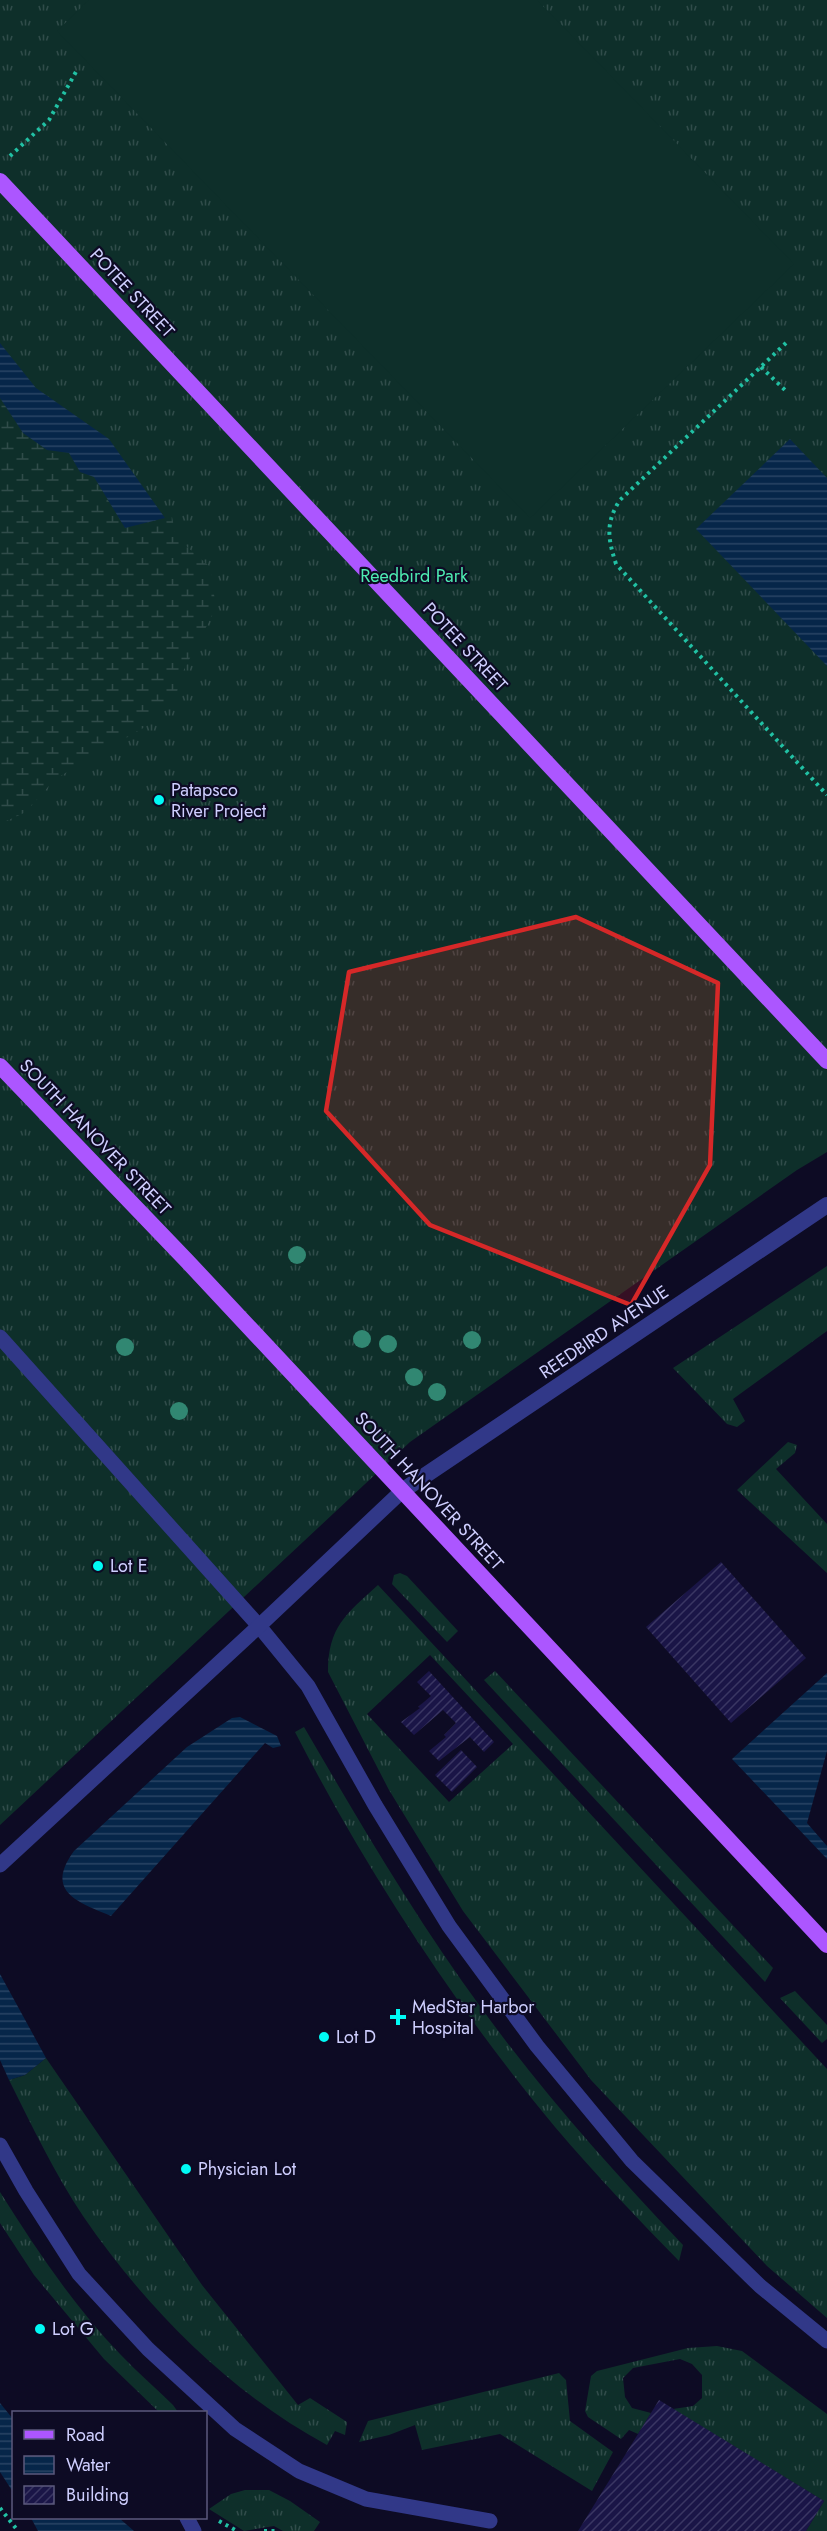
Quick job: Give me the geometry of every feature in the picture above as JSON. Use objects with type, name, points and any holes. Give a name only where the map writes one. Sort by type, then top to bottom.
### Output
[{"type":"main road","name":"POTEE STREET","points":[[0,181],[827,1061]]},
{"type":"main road","name":"SOUTH HANOVER STREET","points":[[0,1066],[188,1262],[827,1945]]},
{"type":"street","name":"REEDBIRD AVENUE","points":[[402,1491],[827,1205]]},
{"type":"lane","points":[[0,1336],[260,1626],[308,1686],[375,1805],[449,1926],[537,2046],[632,2161],[760,2286],[827,2341]]},
{"type":"lane","points":[[0,1865],[260,1626],[402,1491]]},
{"type":"lane","points":[[0,2145],[26,2191],[79,2274],[148,2349],[236,2429],[298,2471],[366,2499],[490,2520]]},
{"type":"path","points":[[8,158],[49,120],[77,70]]},
{"type":"path","points":[[786,343],[620,500],[611,513],[609,532],[616,564],[827,795]]},
{"type":"path","points":[[761,367],[786,391]]},
{"type":"path","points":[[0,2508],[18,2531]]},
{"type":"path","points":[[264,2531],[276,2531]]},
{"type":"highlighted area","points":[[576,917],[718,983],[710,1165],[631,1305],[430,1225],[326,1111],[349,972]]},
{"type":"green space","name":"Reedbird Park","points":[[0,0],[827,0],[827,1152],[797,1170],[410,1442],[0,1825]]},
{"type":"green space","points":[[89,0],[537,0],[794,264],[530,518],[57,31]]},
{"type":"green space","points":[[0,398],[47,450],[69,453],[80,472],[94,477],[125,528],[172,517],[176,537],[210,567],[216,608],[179,679],[176,700],[162,703],[145,727],[55,779],[26,812],[0,824]]},
{"type":"green space","points":[[827,1266],[827,1331],[733,1399],[745,1421],[737,1427],[727,1424],[673,1368]]},
{"type":"green space","points":[[788,1442],[797,1445],[795,1453],[776,1469],[827,1524],[827,1573],[737,1490]]},
{"type":"green space","points":[[400,1573],[407,1576],[458,1631],[447,1642],[392,1584],[394,1575]]},
{"type":"green space","points":[[378,1585],[827,2069],[827,2318],[767,2266],[591,2080],[463,1911],[389,1790],[328,1672],[331,1644],[335,1632],[348,1613]],"holes":[[[430,1655],[513,1744],[449,1802],[367,1714]]]},
{"type":"green space","points":[[495,1671],[773,1968],[765,1982],[484,1680]]},
{"type":"green space","points":[[304,1727],[389,1870],[458,1975],[505,2040],[554,2101],[604,2160],[683,2245],[679,2261],[555,2127],[518,2082],[448,1986],[382,1886],[322,1784],[295,1732]]},
{"type":"green space","points":[[795,1991],[827,2025],[827,2039],[822,2043],[780,1998]]},
{"type":"green space","points":[[46,2058],[202,2285],[298,2405],[310,2398],[347,2422],[345,2435],[335,2431],[327,2445],[256,2400],[192,2345],[134,2283],[83,2216],[63,2184],[9,2080],[25,2075]]},
{"type":"green space","points":[[0,2192],[41,2255],[86,2316],[120,2354],[177,2411],[158,2411],[104,2359],[34,2275],[0,2223]]},
{"type":"green space","points":[[717,2346],[742,2351],[827,2414],[827,2531],[806,2531],[824,2501],[673,2409],[693,2406],[702,2398],[702,2375],[692,2364],[680,2359],[633,2368],[623,2378],[625,2397],[632,2408],[651,2413],[638,2434],[629,2430],[621,2439],[588,2417],[585,2411],[591,2376],[597,2371],[688,2348]]},
{"type":"green space","points":[[559,2373],[566,2380],[570,2421],[613,2452],[592,2491],[500,2434],[422,2450],[415,2425],[389,2435],[359,2442],[368,2421]]},
{"type":"green space","points":[[245,2490],[269,2490],[290,2501],[320,2522],[314,2531],[283,2531],[274,2526],[244,2531],[209,2509],[231,2494]]},
{"type":"water","points":[[0,343],[36,388],[109,439],[165,518],[125,528],[94,477],[80,472],[69,453],[47,450],[23,433],[0,398]]},
{"type":"water","points":[[790,439],[827,478],[827,666],[696,529]]},
{"type":"water","points":[[827,1673],[827,1751],[807,1823],[827,1846],[827,1859],[732,1759]]},
{"type":"water","points":[[240,1717],[277,1736],[281,1746],[273,1748],[265,1743],[111,1916],[87,1906],[69,1894],[62,1876],[74,1851],[187,1747],[232,1718]]},
{"type":"water","points":[[0,1974],[46,2058],[25,2075],[9,2080],[0,2060]]},
{"type":"water","points":[[0,2403],[12,2418],[12,2490],[0,2472]]},
{"type":"water","points":[[32,2519],[120,2519],[134,2531],[38,2531]]},
{"type":"building","points":[[721,1562],[806,1658],[731,1723],[646,1627]]},
{"type":"building","points":[[429,1671],[494,1742],[484,1752],[470,1737],[439,1761],[429,1751],[446,1737],[444,1735],[456,1723],[443,1710],[414,1735],[401,1722],[420,1708],[418,1707],[431,1696],[417,1682]]},
{"type":"building","points":[[461,1750],[477,1767],[452,1792],[435,1775]]},
{"type":"building","points":[[659,2400],[824,2501],[806,2531],[578,2531]]},
{"type":"place","name":"Patapsco River Project","points":[[159,800]]},
{"type":"place","name":"Lot E","points":[[98,1566]]},
{"type":"place","name":"MedStar Harbor Hospital","points":[[398,2017]]},
{"type":"place","name":"Lot D","points":[[324,2037]]},
{"type":"place","name":"Physician Lot","points":[[186,2169]]},
{"type":"place","name":"Lot G","points":[[40,2329]]}]
